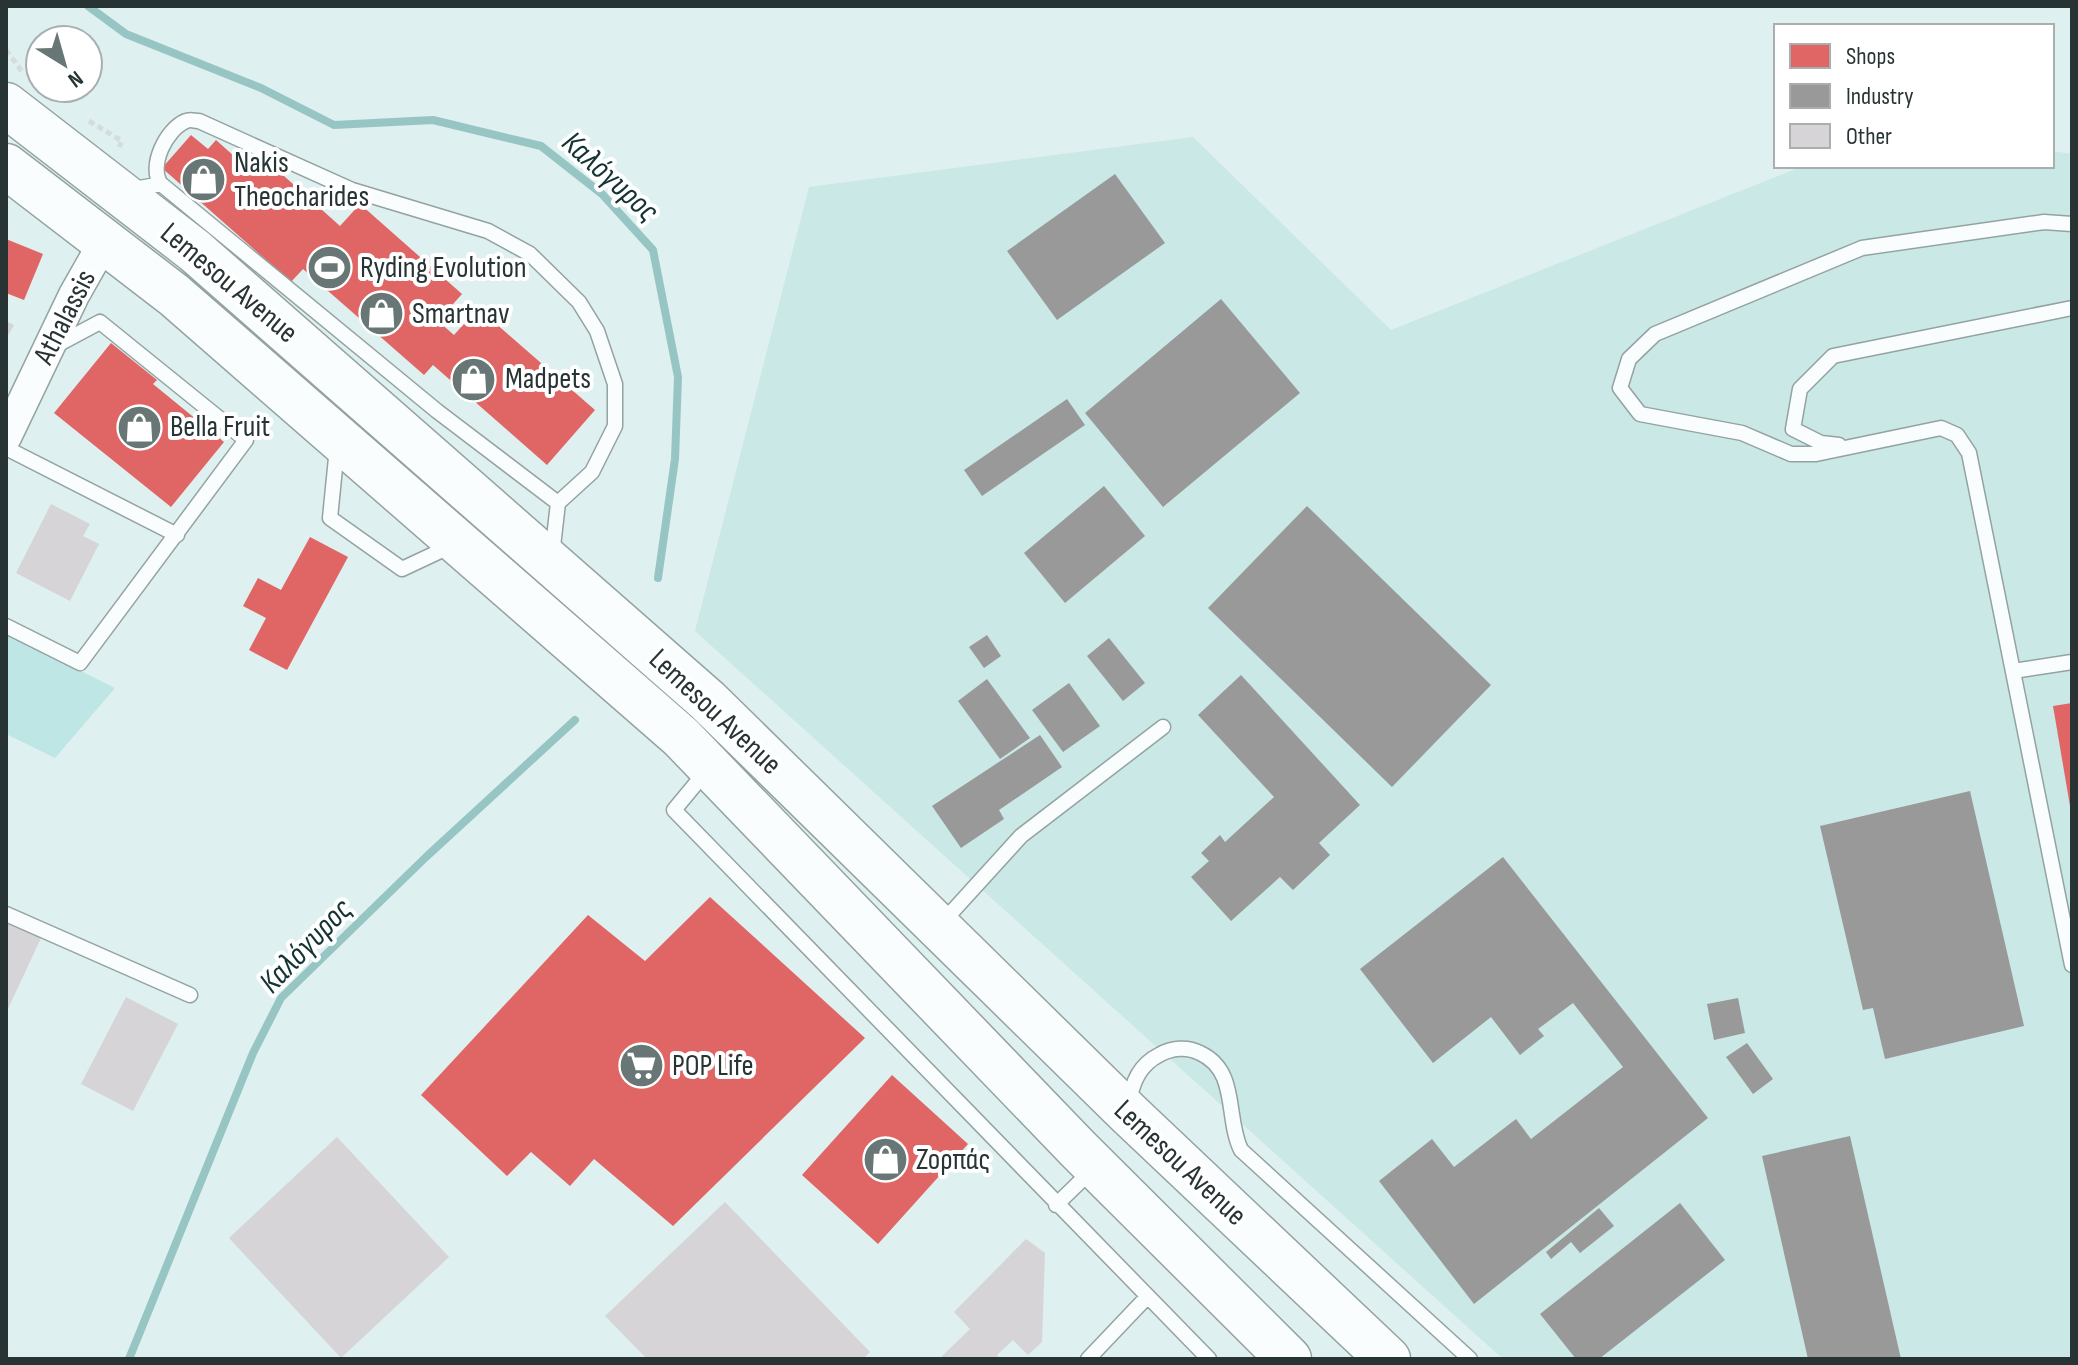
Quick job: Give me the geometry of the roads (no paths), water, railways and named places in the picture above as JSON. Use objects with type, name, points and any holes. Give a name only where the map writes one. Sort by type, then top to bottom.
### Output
[{"type":"main road","name":"Lemesou Avenue","points":[[6,105],[195,251],[708,701],[1128,1113],[1388,1359]]},
{"type":"main road","name":"Lemesou Avenue","points":[[6,166],[174,295],[337,434],[461,541],[710,767],[1095,1167],[1289,1359]]},
{"type":"street","name":"Athalassis","points":[[6,437],[47,350],[104,242]]},
{"type":"lane","points":[[551,563],[558,503],[592,472],[615,426],[615,384],[597,331],[579,302],[530,254],[488,231],[352,190],[283,156],[199,121],[185,121],[171,134],[156,161],[156,177],[161,184],[437,411],[558,503]]},
{"type":"lane","points":[[116,191],[161,184]]},
{"type":"lane","points":[[2072,224],[2044,222],[1862,248],[1655,334],[1629,359],[1620,388],[1640,414],[1742,433],[1791,454],[1816,454],[1941,428],[1957,435],[1969,453],[2072,965]]},
{"type":"lane","points":[[1852,446],[1821,443],[1793,429],[1800,389],[1833,356],[2072,308]]},
{"type":"lane","points":[[6,626],[80,663],[246,440],[100,322],[47,350]]},
{"type":"lane","points":[[337,434],[330,518],[402,569],[461,541]]},
{"type":"lane","points":[[6,448],[177,535]]},
{"type":"lane","points":[[2013,671],[2072,662]]},
{"type":"lane","points":[[938,928],[1021,836],[1163,727]]},
{"type":"lane","points":[[710,767],[674,810],[1146,1298],[1209,1359]]},
{"type":"lane","points":[[6,914],[190,995]]},
{"type":"lane","points":[[1128,1113],[1140,1069],[1156,1056],[1183,1048],[1213,1060],[1226,1080],[1233,1134],[1241,1150],[1470,1359]]},
{"type":"lane","points":[[1056,1205],[1095,1167]]},
{"type":"lane","points":[[1088,1359],[1146,1298]]},
{"type":"waterway","name":"Καλόγυρος","points":[[88,6],[126,34],[261,88],[334,125],[433,120],[541,146],[602,194],[653,250],[678,377],[675,459],[658,578]]},
{"type":"waterway","name":"Καλόγυρος","points":[[129,1359],[253,1053],[281,998],[426,857],[575,720]]},
{"type":"place","name":"Nakis Theocharides","points":[[203,180]]},
{"type":"place","name":"Ryding Evolution","points":[[329,268]]},
{"type":"place","name":"Smartnav","points":[[381,314]]},
{"type":"place","name":"Madpets","points":[[474,379]]},
{"type":"place","name":"Bella Fruit","points":[[139,427]]},
{"type":"place","name":"POP Life","points":[[641,1066]]},
{"type":"place","name":"Ζορπάς","points":[[885,1160]]}]
